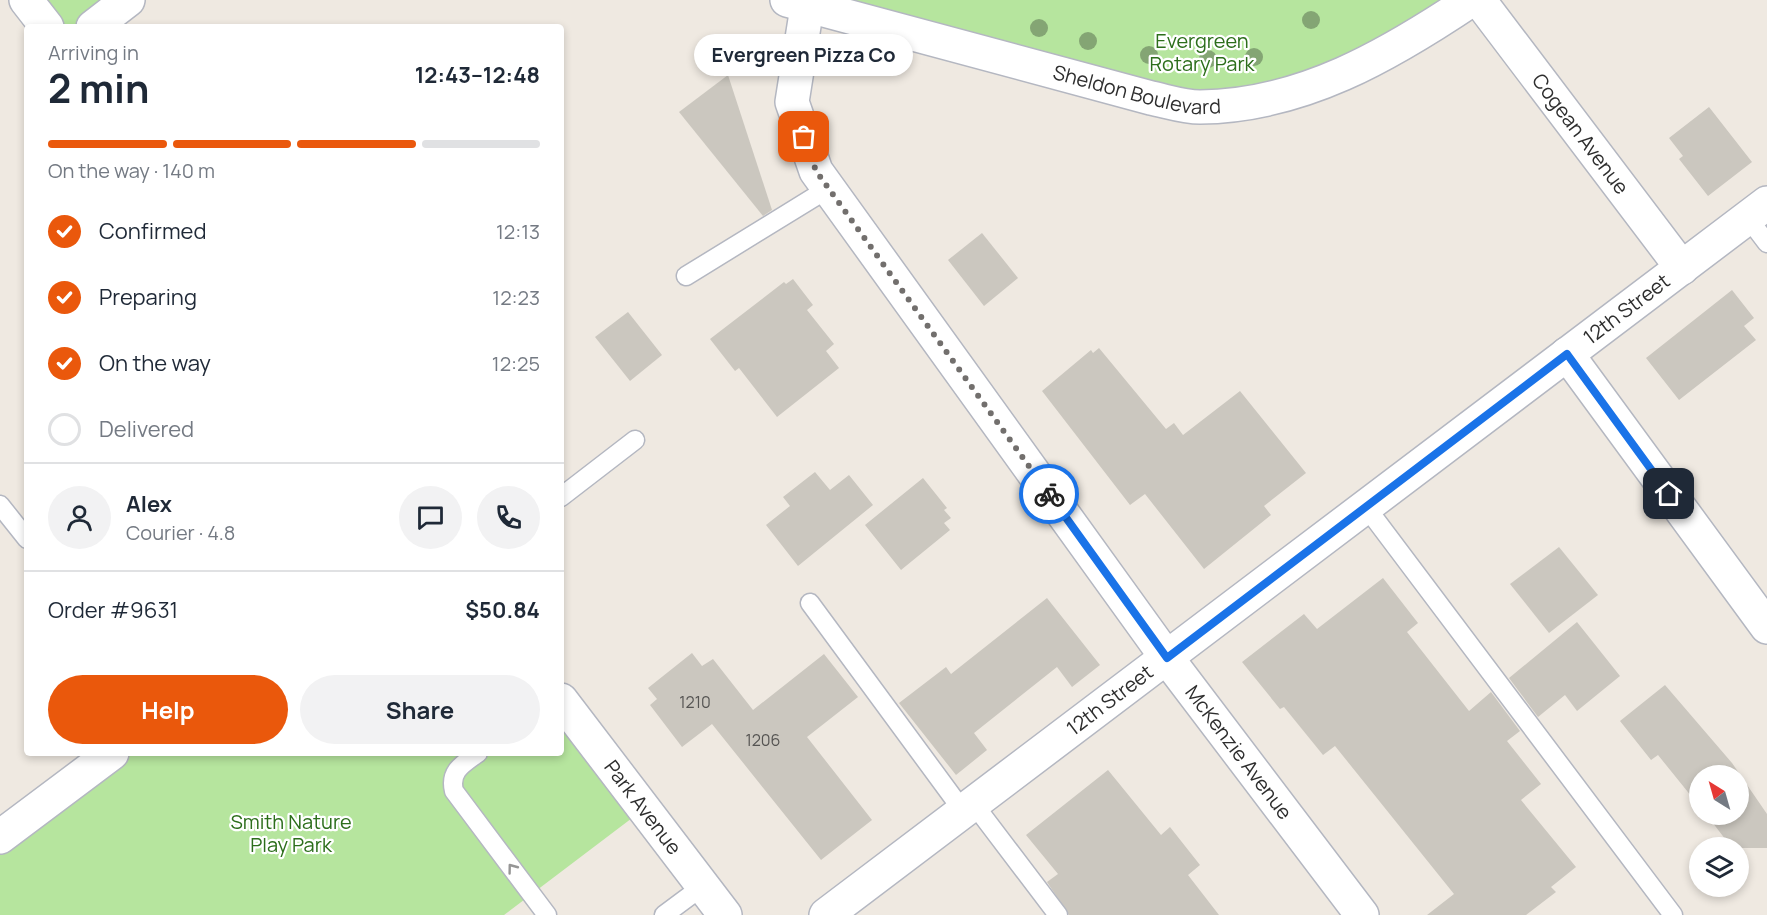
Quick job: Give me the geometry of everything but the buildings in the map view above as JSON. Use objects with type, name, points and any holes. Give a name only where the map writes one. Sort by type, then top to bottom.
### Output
[{"type":"street","points":[[26,0],[44,24]]},
{"type":"street","points":[[97,24],[128,0]]},
{"type":"street","name":"Sheldon Boulevard","points":[[797,4],[1151,98],[1198,107],[1245,103],[1294,92],[1343,76],[1409,42],[1472,0]]},
{"type":"street","name":"Cogean Avenue","points":[[1479,0],[1682,268]]},
{"type":"street","name":"McKenzie Avenue","points":[[797,4],[792,102],[816,171],[1167,658],[1362,915]]},
{"type":"street","name":"12th Street","points":[[826,915],[1682,268],[1761,222]]},
{"type":"street","points":[[1567,354],[1767,627]]},
{"type":"street","name":"Park Avenue","points":[[564,704],[725,915]]},
{"type":"street","points":[[0,837],[108,756]]},
{"type":"lane","points":[[686,276],[829,188]]},
{"type":"lane","points":[[564,495],[635,440]]},
{"type":"lane","points":[[0,505],[24,535]]},
{"type":"lane","points":[[1366,507],[1673,915]]},
{"type":"lane","points":[[810,603],[968,807],[1059,915]]},
{"type":"lane","points":[[474,756],[458,768],[453,775],[454,791],[547,915]]},
{"type":"lane","points":[[664,915],[703,886]]},
{"type":"green space","points":[[26,0],[128,0],[97,24],[45,24]]},
{"type":"green space","name":"Evergreen Rotary Park","points":[[787,0],[1471,0],[1245,103]]},
{"type":"green space","name":"Smith Nature Play Park","points":[[564,704],[644,809],[504,915],[0,915],[0,837],[108,756],[564,756]]},
{"type":"way so far","points":[[804,137],[816,171],[1049,494]]},
{"type":"place","name":"Evergreen Pizza Co","points":[[804,137]]},
{"type":"route","points":[[1049,494],[1167,658],[1567,354],[1669,494]]}]
